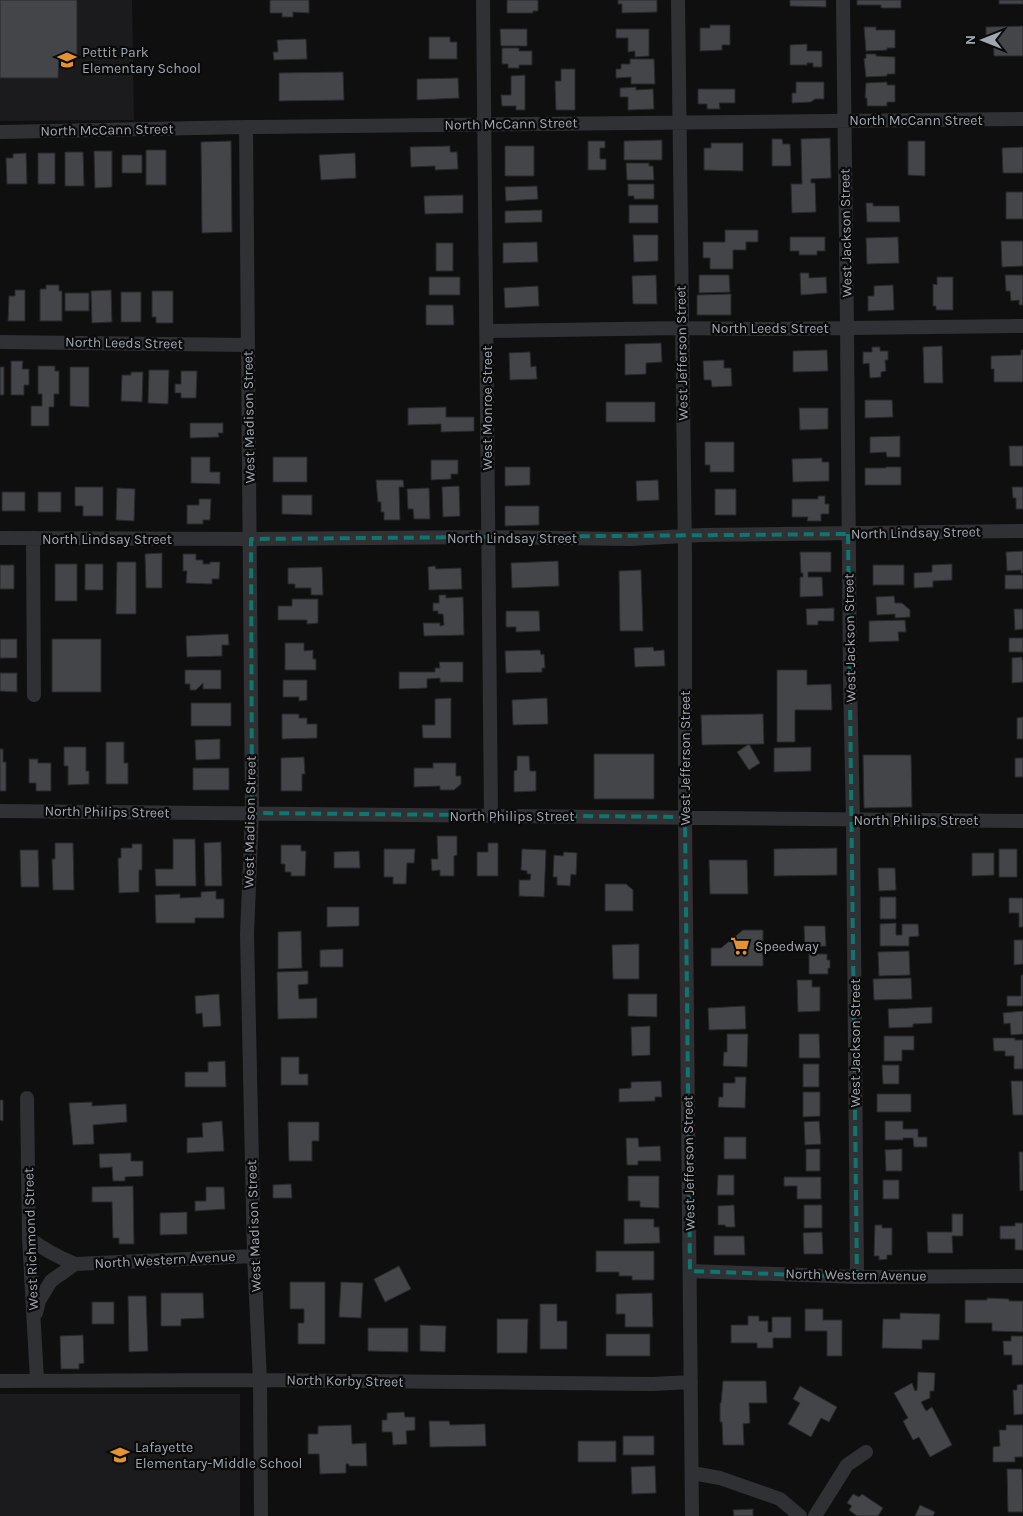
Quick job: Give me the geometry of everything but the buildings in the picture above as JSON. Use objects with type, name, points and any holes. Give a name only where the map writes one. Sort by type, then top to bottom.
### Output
[{"type":"street","name":"West Monroe Street","points":[[483,0],[491,815]]},
{"type":"street","name":"West Jefferson Street","points":[[678,0],[692,1516]]},
{"type":"street","name":"West Jackson Street","points":[[843,0],[857,1277]]},
{"type":"street","name":"North McCann Street","points":[[0,132],[246,127],[1023,119]]},
{"type":"street","name":"West Madison Street","points":[[246,127],[252,813],[247,934],[254,1256],[260,1380],[261,1516]]},
{"type":"street","name":"North Leeds Street","points":[[487,331],[1023,326]]},
{"type":"street","name":"North Leeds Street","points":[[0,342],[248,345]]},
{"type":"street","name":"North Lindsay Street","points":[[0,538],[251,539],[488,537],[630,539],[684,536],[1023,531]]},
{"type":"street","points":[[33,538],[34,695]]},
{"type":"street","name":"North Philips Street","points":[[0,811],[1023,821]]},
{"type":"street","name":"West Richmond Street","points":[[27,1098],[30,1238],[37,1380]]},
{"type":"street","name":"North Western Avenue","points":[[30,1238],[41,1248],[75,1264],[254,1256]]},
{"type":"street","name":"North Western Avenue","points":[[34,1326],[39,1301],[51,1281],[75,1264]]},
{"type":"street","name":"North Western Avenue","points":[[690,1271],[857,1277],[1023,1276]]},
{"type":"street","name":"North Korby Street","points":[[0,1381],[260,1380],[652,1384],[691,1382]]},
{"type":"street","points":[[815,1516],[847,1465],[866,1452]]},
{"type":"street","points":[[692,1473],[720,1478],[780,1499],[800,1516]]},
{"type":"highlighted area","points":[[848,534],[857,1277],[690,1271],[685,817],[252,813],[251,539]]},
{"type":"shaded area","name":"Pettit Park Elementary School","points":[[0,0],[132,0],[134,120],[0,121]]},
{"type":"shaded area","name":"Lafayette Elementary-Middle School","points":[[0,1394],[240,1394],[240,1516],[0,1516]]},
{"type":"place","name":"Pettit Park Elementary School","points":[[67,60]]},
{"type":"place","name":"Speedway","points":[[740,946]]},
{"type":"place","name":"Lafayette Elementary-Middle School","points":[[120,1455]]}]
